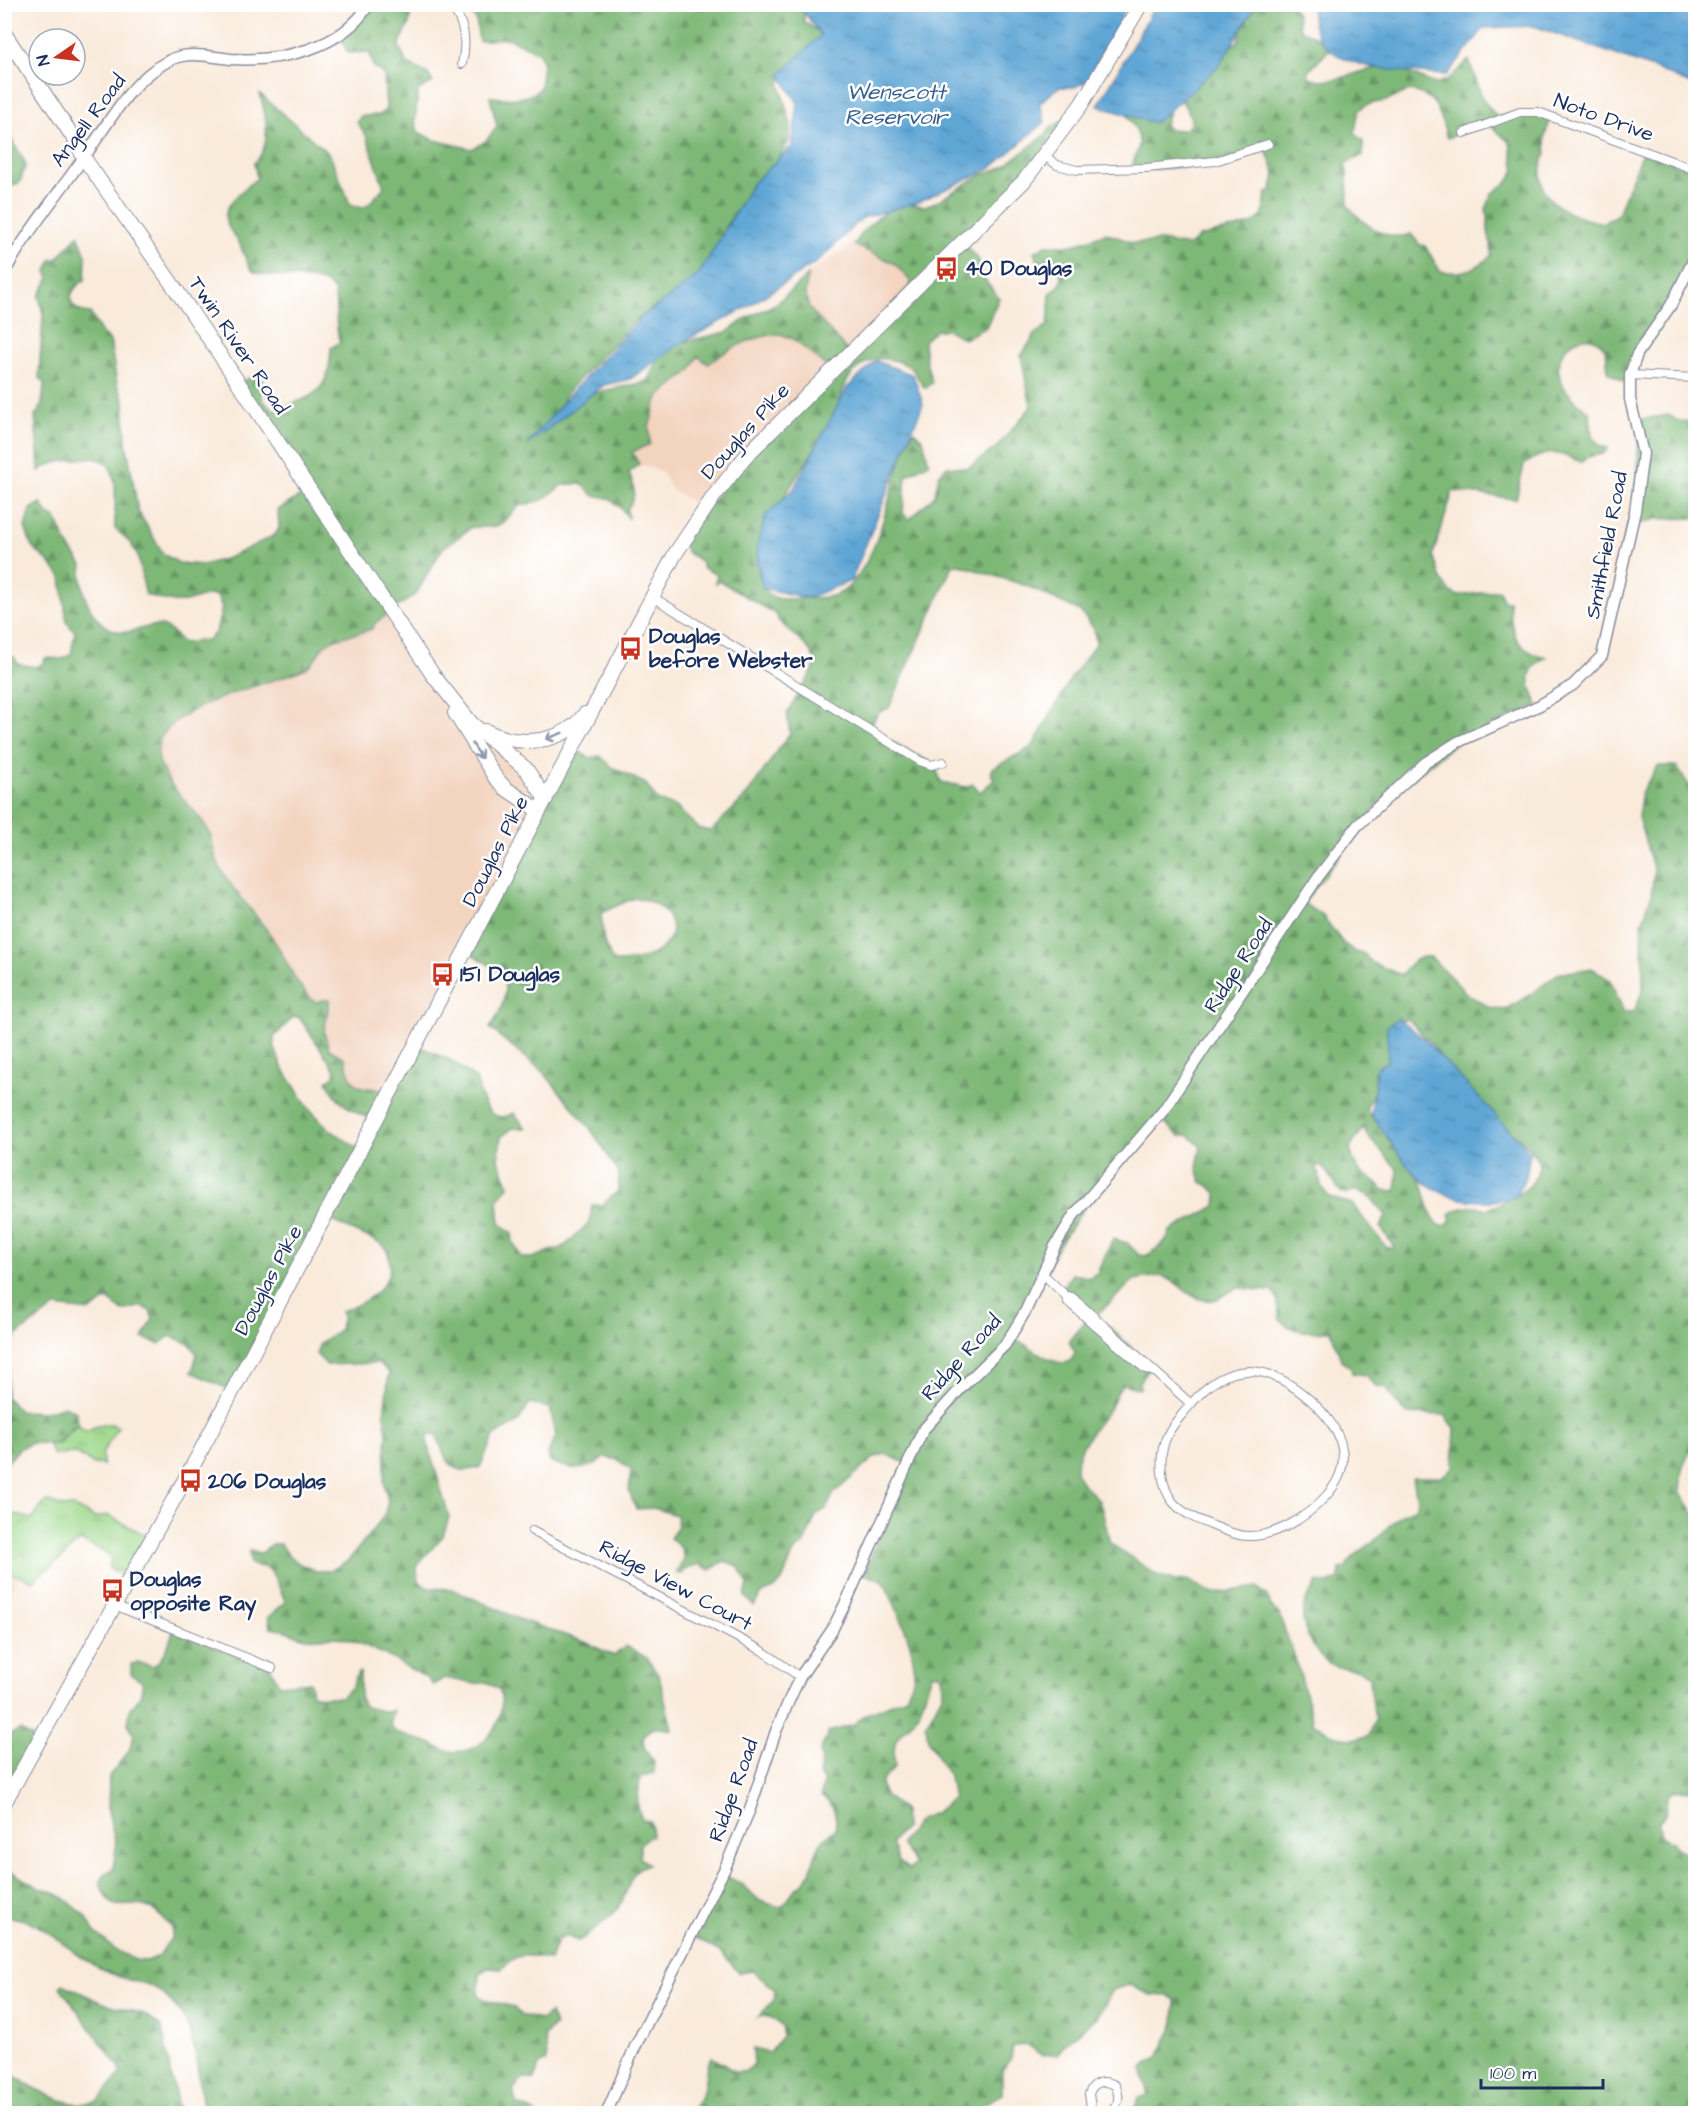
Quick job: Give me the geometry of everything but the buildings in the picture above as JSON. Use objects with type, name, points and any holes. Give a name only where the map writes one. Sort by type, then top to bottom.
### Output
[{"type":"main road","name":"Douglas Pike","points":[[4,1803],[202,1449],[651,596],[703,512],[747,455],[994,212],[1044,156],[1081,105],[1141,4]]},
{"type":"main road","name":"Twin River Road","points":[[4,33],[77,143],[84,158],[150,249],[439,682],[472,723],[526,769],[542,805]]},
{"type":"main road","name":"Twin River Road","points":[[439,682],[460,723],[495,777],[505,788],[542,805]]},
{"type":"main road","points":[[472,723],[497,736],[537,741],[572,728],[598,698]]},
{"type":"street","name":"Angell Road","points":[[4,273],[26,234],[84,158],[104,124],[132,89],[151,71],[171,59],[190,55],[257,59],[313,48],[354,23],[369,4]]},
{"type":"street","points":[[450,4],[464,30],[466,47],[462,64]]},
{"type":"street","points":[[4,55],[20,55]]},
{"type":"street","name":"Noto Drive","points":[[1464,133],[1511,115],[1538,112],[1695,170]]},
{"type":"street","points":[[1044,156],[1057,165],[1077,170],[1146,168],[1215,161],[1268,144]]},
{"type":"street","name":"Smithfield Road","points":[[1584,675],[1602,656],[1605,646],[1636,500],[1643,454],[1630,399],[1630,375],[1637,354],[1671,304],[1695,255]]},
{"type":"street","points":[[1630,375],[1695,378]]},
{"type":"street","points":[[651,596],[920,761],[931,765],[943,762]]},
{"type":"street","name":"Ridge Road","points":[[606,2114],[635,2047],[724,1870],[750,1809],[776,1731],[800,1677],[838,1618],[923,1430],[1005,1345],[1025,1312],[1055,1246],[1074,1215],[1093,1190],[1163,1111],[1306,896],[1358,824],[1425,762],[1458,742],[1540,705],[1573,685],[1584,675]]},
{"type":"street","points":[[1042,1274],[1148,1362],[1154,1372],[1191,1404]]},
{"type":"street","points":[[1260,1371],[1278,1376],[1295,1386],[1329,1418],[1339,1435],[1344,1457],[1341,1476],[1326,1497],[1304,1515],[1287,1526],[1265,1535],[1245,1537],[1187,1514],[1172,1501],[1161,1463],[1167,1436],[1191,1404],[1205,1387],[1232,1373],[1260,1371]]},
{"type":"street","name":"Ridge View Court","points":[[531,1531],[761,1650],[800,1677]]},
{"type":"street","points":[[114,1605],[272,1668]]},
{"type":"street","points":[[1092,2114],[1091,2089],[1103,2081],[1114,2085],[1119,2100],[1115,2108],[1106,2114]]},
{"type":"shaded area","points":[[857,241],[854,245],[894,263],[912,283],[850,354],[809,308],[805,294],[808,274]]},
{"type":"shaded area","points":[[779,334],[792,338],[827,367],[705,510],[672,490],[661,471],[639,464],[631,452],[650,444],[649,427],[658,397],[690,372],[698,356],[717,358],[733,345],[761,336]]},
{"type":"shaded area","points":[[388,616],[444,691],[544,795],[390,1091],[357,1088],[351,1082],[345,1059],[329,1049],[324,1032],[329,1012],[296,984],[263,921],[232,886],[217,860],[209,833],[164,774],[157,746],[161,736],[177,718],[211,703],[308,668],[324,645],[337,638],[358,635]]},
{"type":"shaded area","points":[[5,1572],[18,1578],[5,1599]]},
{"type":"green space","points":[[373,5],[404,5],[408,9],[410,19],[399,46],[407,64],[427,73],[433,82],[418,90],[415,122],[418,132],[434,140],[472,149],[486,141],[497,126],[490,97],[517,98],[535,92],[540,88],[543,64],[539,53],[508,38],[479,41],[476,20],[467,5],[784,5],[804,10],[804,22],[820,32],[820,39],[781,77],[780,85],[791,125],[789,141],[777,161],[750,187],[739,212],[726,225],[713,264],[678,294],[635,321],[571,388],[564,398],[559,417],[568,414],[589,395],[648,380],[657,360],[679,343],[727,332],[747,318],[776,304],[808,275],[805,294],[809,308],[850,354],[912,283],[894,263],[854,245],[865,229],[885,212],[908,204],[925,206],[936,202],[981,175],[1003,167],[1044,136],[1052,127],[1069,117],[966,246],[979,260],[981,275],[999,298],[986,327],[964,339],[949,330],[936,330],[924,341],[932,383],[925,388],[912,369],[896,361],[884,359],[873,360],[862,365],[848,380],[828,428],[799,472],[759,544],[757,559],[761,581],[769,594],[781,599],[837,595],[853,582],[874,547],[898,469],[914,431],[923,440],[929,463],[906,476],[903,514],[910,519],[935,495],[939,475],[947,466],[967,468],[996,448],[1031,407],[1021,356],[1036,333],[1048,325],[1050,294],[1060,285],[1062,276],[1050,260],[1039,263],[1034,252],[1046,245],[1074,245],[1106,233],[1134,243],[1161,241],[1189,246],[1199,237],[1252,224],[1263,215],[1266,194],[1272,189],[1275,174],[1265,147],[1215,164],[1134,171],[1133,163],[1139,139],[1124,109],[1170,109],[1165,124],[1168,129],[1184,130],[1190,125],[1191,118],[1176,89],[1228,47],[1238,42],[1243,21],[1255,5],[1291,5],[1297,14],[1300,30],[1323,40],[1330,49],[1308,72],[1309,77],[1319,80],[1337,79],[1373,69],[1389,68],[1436,84],[1450,78],[1469,60],[1483,100],[1497,117],[1518,114],[1551,118],[1545,136],[1546,155],[1541,165],[1542,184],[1553,202],[1572,214],[1604,223],[1618,214],[1642,152],[1695,171],[1695,257],[1636,363],[1632,382],[1624,381],[1609,373],[1605,350],[1594,339],[1583,338],[1572,343],[1563,352],[1559,364],[1560,379],[1570,395],[1590,412],[1592,436],[1600,446],[1608,448],[1603,454],[1587,457],[1582,462],[1552,453],[1533,459],[1524,465],[1516,499],[1453,491],[1433,555],[1441,579],[1449,591],[1458,596],[1499,590],[1504,601],[1509,601],[1513,630],[1520,644],[1535,654],[1546,657],[1534,667],[1530,678],[1538,705],[1458,741],[1375,809],[1304,903],[1322,915],[1343,943],[1356,952],[1363,953],[1372,963],[1401,975],[1417,959],[1431,957],[1467,994],[1489,1007],[1504,1010],[1530,995],[1557,974],[1592,968],[1610,980],[1624,1012],[1634,1012],[1643,989],[1642,923],[1651,896],[1654,871],[1638,817],[1642,791],[1658,766],[1676,766],[1695,794],[1696,1449],[1691,1449],[1682,1469],[1680,1491],[1695,1515],[1696,1790],[1673,1791],[1667,1797],[1665,1815],[1659,1821],[1662,1836],[1671,1841],[1676,1848],[1695,1858],[1695,2113],[1132,2113],[1139,2098],[1148,2095],[1142,2069],[1147,2063],[1157,2059],[1174,2026],[1175,2000],[1169,1996],[1151,1995],[1129,1985],[1113,1990],[1099,2015],[1063,2046],[1058,2054],[1041,2055],[1028,2045],[1013,2046],[1011,2058],[1002,2070],[1002,2094],[982,2105],[978,2113],[687,2113],[702,2093],[707,2067],[712,2057],[735,2072],[746,2072],[754,2064],[753,2049],[769,2053],[782,2036],[782,2027],[774,2020],[765,2016],[758,2017],[774,2000],[775,1990],[752,1971],[739,1973],[722,1953],[692,1936],[722,1874],[742,1884],[760,1901],[780,1907],[786,1903],[795,1889],[806,1880],[822,1841],[835,1830],[836,1819],[832,1806],[821,1796],[824,1782],[819,1774],[822,1762],[820,1751],[829,1732],[854,1725],[864,1715],[906,1697],[912,1684],[913,1656],[899,1615],[883,1581],[864,1574],[908,1464],[885,1454],[875,1457],[834,1493],[826,1509],[816,1515],[804,1544],[794,1552],[782,1581],[774,1589],[761,1594],[754,1606],[745,1596],[748,1585],[738,1566],[724,1561],[710,1570],[699,1564],[684,1570],[682,1574],[676,1573],[684,1557],[681,1548],[670,1538],[678,1527],[676,1515],[654,1508],[636,1509],[629,1491],[631,1470],[618,1460],[605,1457],[591,1466],[579,1469],[550,1461],[548,1453],[556,1436],[550,1408],[530,1403],[517,1423],[494,1436],[480,1467],[470,1470],[455,1468],[446,1458],[437,1436],[429,1434],[427,1441],[449,1517],[443,1536],[416,1566],[419,1581],[428,1588],[452,1589],[521,1620],[585,1642],[614,1656],[626,1646],[647,1658],[659,1676],[672,1729],[655,1728],[644,1736],[645,1749],[654,1761],[654,1773],[640,1777],[638,1799],[643,1820],[650,1821],[652,1835],[640,1844],[640,1857],[648,1865],[636,1871],[619,1906],[597,1928],[578,1941],[566,1936],[557,1940],[550,1960],[530,1956],[518,1957],[512,1959],[502,1969],[487,1968],[480,1974],[478,1993],[483,1999],[513,2007],[521,2015],[540,2020],[550,2013],[555,2025],[545,2036],[547,2061],[539,2065],[535,2080],[523,2078],[513,2090],[516,2104],[537,2113],[204,2113],[191,2036],[182,2015],[170,2001],[153,1987],[96,1966],[42,1928],[18,1918],[5,1917],[5,1868],[39,1888],[49,1890],[64,1898],[86,1916],[94,1931],[114,1949],[135,1960],[147,1961],[159,1956],[172,1937],[172,1927],[156,1912],[142,1905],[120,1906],[109,1901],[100,1882],[107,1872],[113,1869],[116,1847],[108,1810],[109,1776],[129,1751],[134,1735],[128,1725],[130,1708],[138,1700],[142,1690],[142,1682],[131,1674],[131,1664],[140,1663],[153,1666],[157,1663],[166,1651],[173,1631],[271,1668],[279,1685],[310,1682],[312,1694],[323,1697],[341,1697],[352,1687],[360,1672],[360,1699],[365,1707],[387,1712],[393,1710],[390,1723],[394,1731],[446,1750],[461,1751],[482,1743],[496,1725],[500,1713],[500,1690],[487,1682],[475,1684],[444,1678],[433,1685],[428,1679],[397,1661],[344,1638],[306,1638],[270,1627],[268,1617],[285,1603],[284,1599],[268,1568],[250,1564],[249,1551],[261,1553],[274,1544],[281,1544],[288,1555],[300,1564],[316,1571],[330,1571],[348,1561],[384,1516],[388,1502],[384,1482],[387,1434],[384,1414],[389,1373],[379,1363],[327,1365],[316,1354],[320,1343],[339,1330],[343,1317],[341,1311],[368,1299],[383,1286],[390,1268],[389,1256],[385,1247],[380,1243],[326,1217],[230,1390],[192,1372],[197,1354],[190,1344],[170,1336],[159,1344],[143,1338],[153,1319],[150,1311],[142,1306],[123,1311],[107,1299],[90,1311],[55,1307],[17,1335],[11,1347],[6,1397],[19,1411],[46,1412],[65,1406],[76,1412],[78,1424],[66,1433],[58,1444],[30,1443],[19,1449],[5,1465],[4,656],[14,657],[18,664],[36,667],[44,663],[45,658],[63,659],[71,654],[75,632],[67,623],[61,577],[50,563],[32,547],[25,527],[31,509],[41,503],[48,515],[56,518],[67,544],[82,565],[83,587],[90,609],[105,625],[114,630],[129,632],[158,625],[169,629],[183,643],[208,640],[216,632],[222,608],[217,596],[213,595],[178,602],[146,595],[136,551],[115,529],[114,480],[105,462],[94,458],[63,461],[39,471],[35,415],[42,404],[44,383],[39,377],[43,314],[39,296],[49,279],[47,271],[52,259],[57,259],[78,235],[86,255],[85,280],[78,284],[71,295],[71,300],[76,309],[90,313],[103,335],[110,341],[117,384],[124,400],[126,441],[138,511],[163,554],[179,563],[203,565],[228,558],[275,535],[279,528],[278,510],[309,491],[241,382],[262,372],[262,400],[274,410],[300,401],[317,391],[327,376],[331,348],[340,342],[334,290],[327,284],[305,278],[266,275],[252,270],[228,226],[225,215],[236,197],[257,178],[254,163],[264,148],[266,139],[260,94],[330,155],[350,204],[362,208],[368,205],[384,187],[366,135],[357,122],[361,116],[380,115],[386,109],[384,74],[374,68],[369,52],[348,53],[340,37]],"holes":[[[1410,91],[1420,93],[1432,101],[1436,107],[1447,138],[1489,124],[1510,143],[1515,170],[1508,182],[1492,193],[1486,210],[1491,256],[1479,265],[1461,272],[1440,271],[1425,246],[1420,245],[1411,234],[1402,236],[1384,234],[1368,225],[1348,206],[1347,170],[1344,165],[1363,155],[1363,141],[1355,134],[1358,111],[1369,104],[1386,101]],[[779,334],[792,338],[827,367],[705,510],[683,545],[688,553],[702,562],[702,567],[717,575],[715,583],[720,581],[777,615],[778,620],[809,649],[815,659],[814,669],[787,713],[790,733],[746,796],[711,831],[698,828],[676,807],[657,800],[646,784],[612,767],[600,756],[590,758],[574,749],[467,951],[503,973],[505,996],[490,1028],[544,1073],[590,1128],[619,1173],[618,1191],[602,1205],[592,1205],[590,1221],[569,1243],[560,1249],[532,1258],[521,1257],[513,1242],[512,1234],[500,1223],[498,1201],[509,1186],[498,1159],[501,1137],[513,1128],[526,1128],[514,1113],[505,1116],[492,1114],[483,1102],[476,1079],[452,1061],[416,1045],[390,1091],[359,1086],[354,1083],[345,1058],[329,1049],[324,1032],[330,999],[315,1002],[308,995],[297,981],[268,931],[230,883],[217,861],[210,834],[197,814],[173,787],[161,767],[158,755],[161,738],[173,723],[193,710],[306,668],[331,641],[373,628],[374,624],[416,594],[442,549],[472,527],[494,527],[503,523],[519,506],[542,500],[563,485],[581,483],[594,496],[605,497],[614,502],[628,517],[627,509],[634,491],[629,472],[639,464],[632,452],[650,444],[649,427],[658,397],[690,371],[698,356],[708,364],[733,348],[759,338]],[[957,564],[1027,586],[1080,611],[1094,629],[1096,644],[1073,675],[1032,747],[993,768],[991,773],[994,780],[980,792],[973,784],[966,787],[941,782],[935,765],[868,729],[878,713],[889,708],[952,567]],[[634,898],[655,904],[663,910],[672,926],[667,943],[648,957],[636,960],[613,962],[604,942],[601,913]],[[293,1017],[299,1017],[335,1070],[335,1075],[327,1081],[336,1096],[357,1113],[373,1121],[359,1149],[329,1129],[307,1106],[282,1067],[274,1046],[274,1037]],[[1408,1019],[1435,1048],[1458,1086],[1530,1148],[1539,1163],[1534,1180],[1521,1193],[1495,1206],[1487,1209],[1468,1207],[1454,1211],[1449,1214],[1451,1220],[1447,1225],[1440,1226],[1432,1215],[1418,1175],[1392,1136],[1366,1109],[1373,1095],[1376,1079],[1390,1066],[1400,1020]],[[1160,1118],[1179,1136],[1189,1135],[1201,1147],[1197,1167],[1201,1182],[1217,1194],[1216,1206],[1170,1231],[1164,1242],[1146,1256],[1138,1254],[1127,1243],[1113,1239],[1097,1273],[1089,1278],[1073,1273],[1061,1289],[1090,1315],[1069,1342],[1075,1352],[1071,1360],[1065,1363],[1057,1362],[1013,1337],[1061,1242],[1097,1188]],[[1365,1126],[1366,1134],[1398,1170],[1396,1191],[1383,1190],[1359,1171],[1350,1148]],[[1316,1165],[1322,1166],[1341,1192],[1348,1194],[1355,1190],[1368,1195],[1386,1215],[1381,1228],[1394,1247],[1392,1249],[1386,1247],[1352,1204],[1329,1197],[1322,1188]],[[1160,1276],[1167,1278],[1194,1296],[1206,1300],[1219,1298],[1238,1288],[1272,1291],[1277,1298],[1280,1320],[1286,1325],[1303,1331],[1331,1331],[1341,1360],[1351,1367],[1352,1373],[1365,1375],[1376,1386],[1384,1387],[1406,1414],[1445,1415],[1455,1428],[1453,1468],[1441,1477],[1413,1477],[1417,1499],[1415,1509],[1398,1518],[1355,1556],[1345,1568],[1340,1569],[1339,1579],[1327,1584],[1317,1582],[1305,1603],[1303,1611],[1306,1630],[1321,1656],[1335,1666],[1355,1669],[1369,1677],[1375,1720],[1369,1735],[1354,1739],[1340,1737],[1313,1723],[1298,1666],[1278,1612],[1271,1607],[1267,1596],[1257,1587],[1213,1594],[1187,1580],[1176,1581],[1157,1575],[1110,1543],[1099,1502],[1079,1478],[1076,1469],[1077,1462],[1087,1439],[1109,1409],[1120,1387],[1123,1384],[1140,1389],[1139,1382],[1151,1366],[1097,1315],[1134,1280]],[[933,1673],[942,1675],[943,1693],[926,1725],[928,1740],[949,1777],[953,1798],[936,1812],[918,1820],[901,1844],[915,1864],[909,1869],[899,1862],[891,1843],[905,1828],[904,1810],[884,1795],[881,1782],[895,1767],[894,1754],[897,1739],[909,1726],[922,1705]]]},
{"type":"green space","points":[[4,122],[10,126],[10,137],[26,164],[20,182],[5,190]]},
{"type":"green space","points":[[1669,415],[1678,421],[1693,422],[1691,427],[1696,436],[1695,518],[1656,519],[1636,525],[1639,420]]},
{"type":"green space","points":[[78,1424],[85,1431],[106,1424],[118,1427],[102,1454],[103,1465],[93,1464],[76,1453],[53,1455],[48,1443],[62,1440]]},
{"type":"green space","points":[[46,1501],[63,1507],[74,1507],[95,1518],[107,1515],[151,1538],[127,1578],[109,1568],[111,1560],[106,1552],[81,1541],[34,1581],[5,1572],[4,1521],[14,1514],[32,1519]]},
{"type":"green space","points":[[20,1730],[37,1741],[5,1801],[5,1737]]},
{"type":"green space","points":[[63,1984],[100,2002],[144,2014],[162,2028],[179,2113],[22,2114],[5,2107],[5,2071],[50,2096],[73,2103],[98,2101],[120,2074],[120,2068],[60,1987]]},
{"type":"water","points":[[1156,4],[1256,5],[1219,66],[1155,123],[1098,106]]},
{"type":"water","name":"Wenscott Reservoir","points":[[792,5],[1128,5],[1086,82],[1074,87],[1059,87],[1040,103],[1045,122],[991,168],[918,202],[862,218],[817,262],[747,307],[683,342],[630,379],[604,385],[527,445],[571,393],[639,320],[699,274],[752,184],[792,146],[798,103],[780,75],[821,35],[801,8]]},
{"type":"water","points":[[1311,5],[1695,5],[1695,86],[1656,69],[1534,26],[1484,28],[1447,75],[1393,70],[1355,63],[1338,55],[1325,45],[1316,32]]},
{"type":"water","points":[[876,361],[913,375],[923,404],[851,581],[807,598],[762,588],[757,547],[766,515],[793,490],[847,388]]},
{"type":"water","points":[[1398,1018],[1423,1038],[1530,1152],[1526,1177],[1515,1197],[1475,1201],[1449,1196],[1437,1190],[1415,1174],[1371,1114],[1377,1068],[1388,1061],[1387,1027]]},
{"type":"place","name":"40 Douglas","points":[[947,268]]},
{"type":"place","name":"Douglas before Webster","points":[[631,648]]},
{"type":"place","name":"151 Douglas","points":[[442,974]]},
{"type":"place","name":"206 Douglas","points":[[190,1481]]},
{"type":"place","name":"Douglas opposite Ray","points":[[112,1591]]}]
